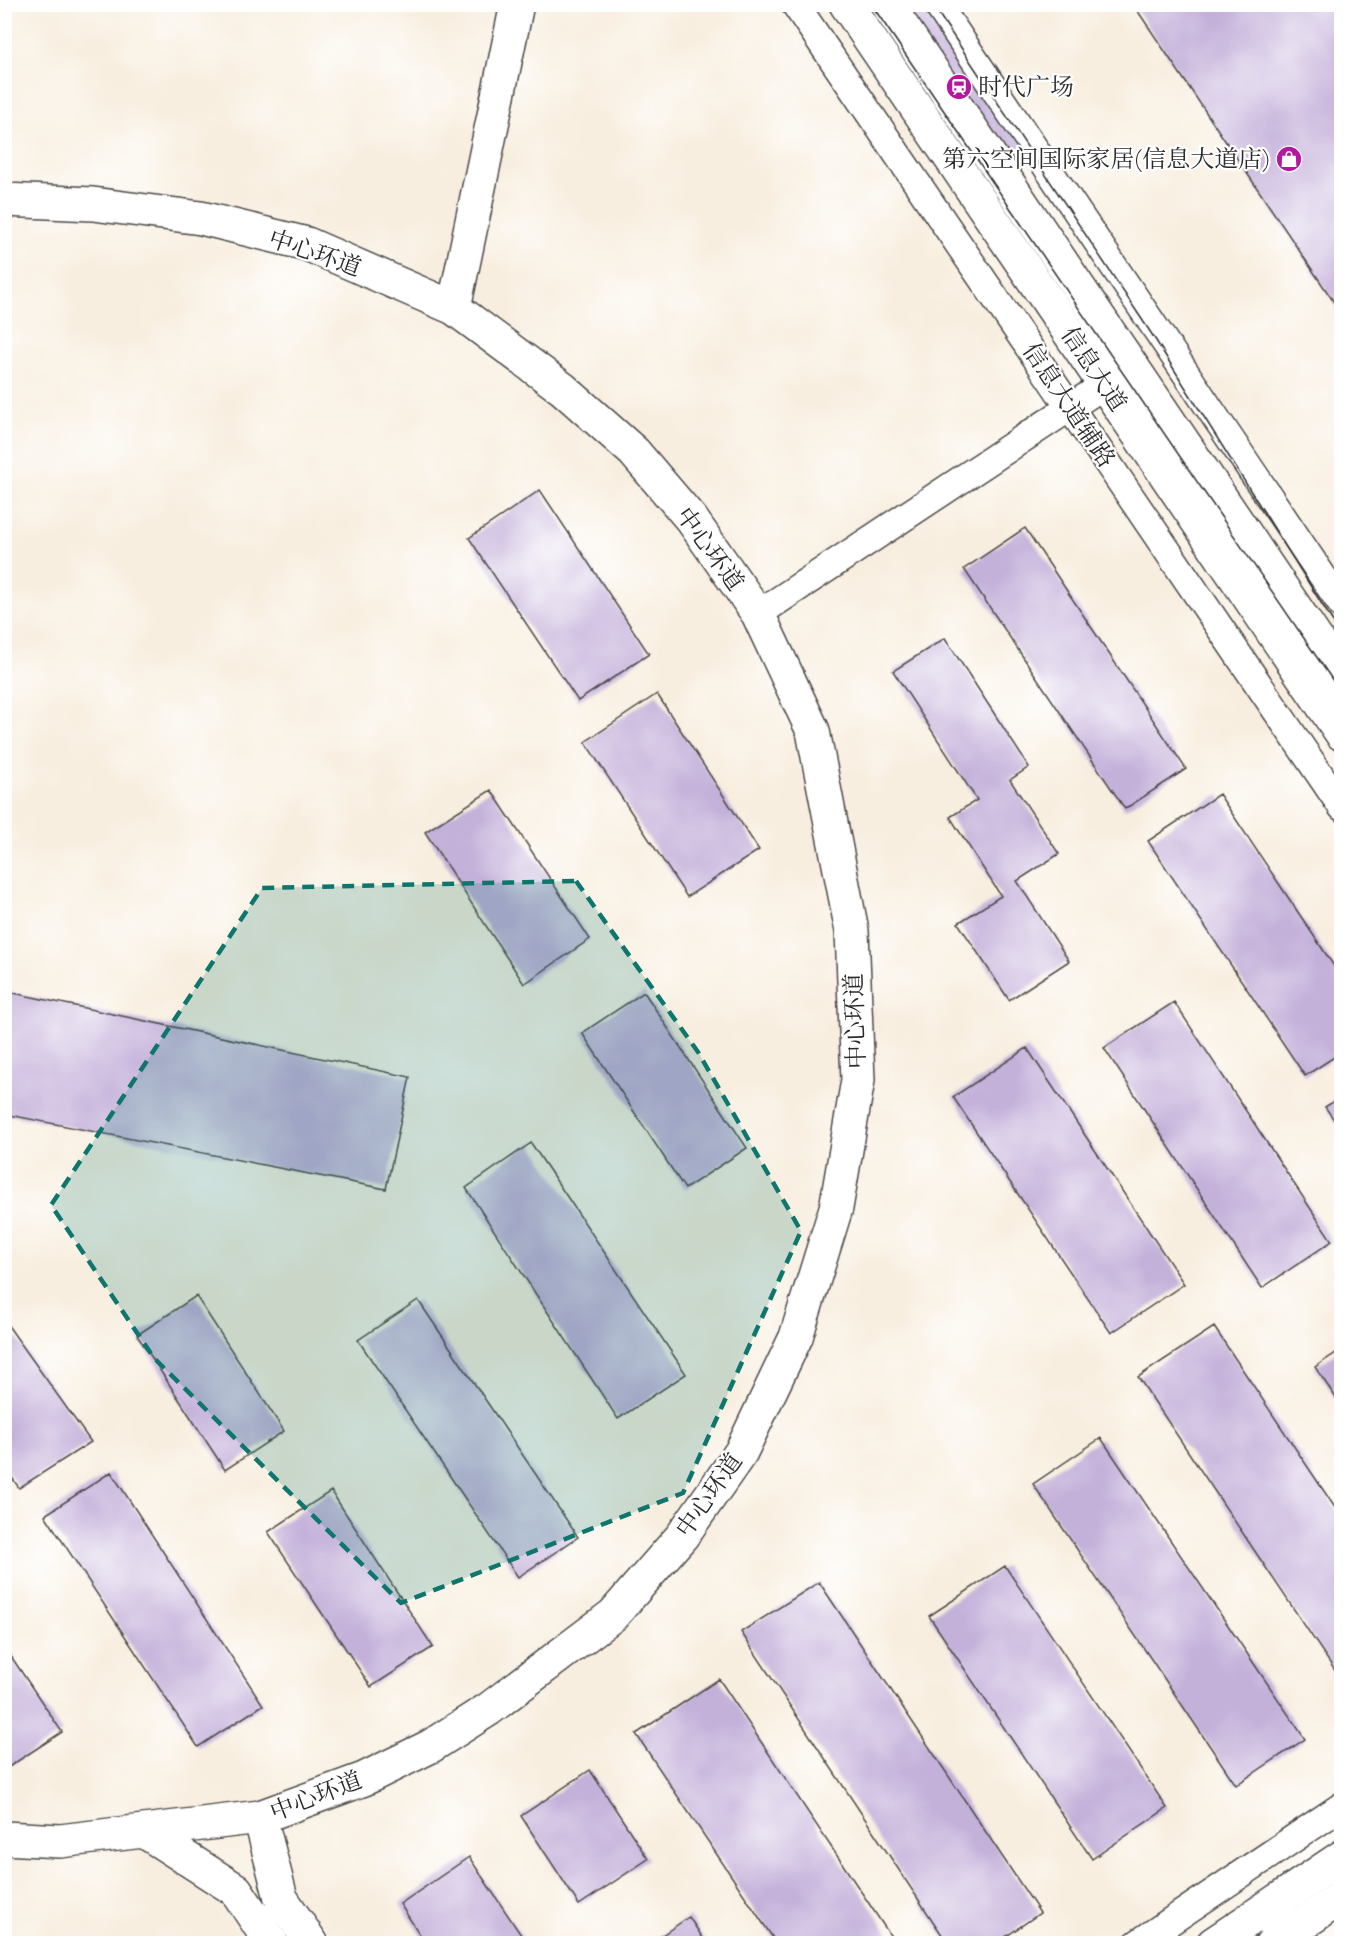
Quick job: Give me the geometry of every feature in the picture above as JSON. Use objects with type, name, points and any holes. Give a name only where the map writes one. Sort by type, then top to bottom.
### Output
[{"type":"street","points":[[454,308],[517,4]]},
{"type":"street","name":"信息大道辅路","points":[[795,4],[1341,807]]},
{"type":"street","name":"信息大道","points":[[846,4],[1341,677]]},
{"type":"street","name":"信息大道","points":[[887,4],[1341,734]]},
{"type":"street","points":[[937,4],[1341,605]]},
{"type":"street","name":"中心环道","points":[[4,200],[93,204],[201,218],[307,244],[454,308],[564,389],[634,452],[692,520],[758,614],[813,731],[852,931],[858,1080],[836,1208],[796,1337],[741,1452],[682,1536],[613,1615],[489,1709],[431,1746],[364,1779],[260,1817],[60,1841],[4,1838]]},
{"type":"street","points":[[758,614],[1118,375]]},
{"type":"street","points":[[1137,1944],[1341,1806]]},
{"type":"street","points":[[260,1817],[281,1898],[312,1944]]},
{"type":"street","points":[[144,1831],[236,1890],[273,1944]]},
{"type":"street","points":[[1213,1944],[1341,1857]]},
{"type":"street","points":[[1272,1944],[1341,1897]]},
{"type":"highlighted area","points":[[576,881],[698,1052],[801,1231],[683,1493],[401,1603],[154,1358],[51,1205],[262,888]]},
{"type":"building","points":[[911,4],[927,4],[1027,131],[1022,161],[1001,174],[975,166],[894,43],[894,16]]},
{"type":"building","name":"第六空间国际家居(信息大道店)","points":[[1133,4],[1342,4],[1342,314]]},
{"type":"building","points":[[540,490],[649,654],[578,701],[469,538]]},
{"type":"building","points":[[1025,528],[1186,769],[1125,809],[964,569]]},
{"type":"building","points":[[945,638],[1029,767],[1010,780],[1059,854],[1017,881],[1069,961],[1009,1000],[958,923],[1001,896],[950,817],[977,800],[893,671]]},
{"type":"building","points":[[657,694],[759,850],[687,897],[585,742]]},
{"type":"building","points":[[491,790],[590,939],[524,984],[425,832]]},
{"type":"building","points":[[1219,794],[1342,978],[1342,1052],[1305,1076],[1148,841]]},
{"type":"building","points":[[4,991],[410,1077],[386,1189],[4,1114]]},
{"type":"building","points":[[644,992],[747,1148],[685,1189],[582,1033]]},
{"type":"building","points":[[1174,1002],[1332,1241],[1262,1288],[1104,1048]]},
{"type":"building","points":[[1027,1048],[1184,1284],[1111,1333],[953,1097]]},
{"type":"building","points":[[1342,1096],[1342,1131],[1325,1107]]},
{"type":"building","points":[[531,1143],[686,1374],[618,1419],[466,1188]]},
{"type":"building","points":[[196,1296],[284,1431],[225,1470],[137,1335]]},
{"type":"building","points":[[418,1300],[578,1537],[518,1577],[358,1340]]},
{"type":"building","points":[[4,1320],[91,1442],[19,1488],[4,1466]]},
{"type":"building","points":[[1214,1327],[1342,1518],[1342,1681],[1138,1377]]},
{"type":"building","points":[[1342,1349],[1342,1407],[1315,1367]]},
{"type":"building","points":[[1101,1438],[1305,1739],[1236,1785],[1033,1484]]},
{"type":"building","points":[[111,1472],[263,1705],[198,1747],[45,1515]]},
{"type":"building","points":[[331,1491],[433,1647],[371,1687],[268,1532]]},
{"type":"building","points":[[1005,1566],[1167,1808],[1092,1859],[929,1616]]},
{"type":"building","points":[[819,1582],[1040,1913],[995,1944],[948,1944],[741,1632]]},
{"type":"building","points":[[4,1646],[62,1732],[4,1770]]},
{"type":"building","points":[[719,1679],[896,1944],[777,1944],[636,1734]]},
{"type":"building","points":[[590,1770],[648,1859],[579,1905],[521,1816]]},
{"type":"building","points":[[469,1857],[527,1944],[426,1944],[400,1904]]},
{"type":"building","points":[[689,1917],[707,1944],[649,1944]]},
{"type":"tram line","points":[[871,4],[1342,694]]},
{"type":"tram line","points":[[932,4],[1153,336],[1342,636]]},
{"type":"place","name":"时代广场","points":[[959,87]]},
{"type":"place","name":"第六空间国际家居(信息大道店)","points":[[1289,159]]}]
